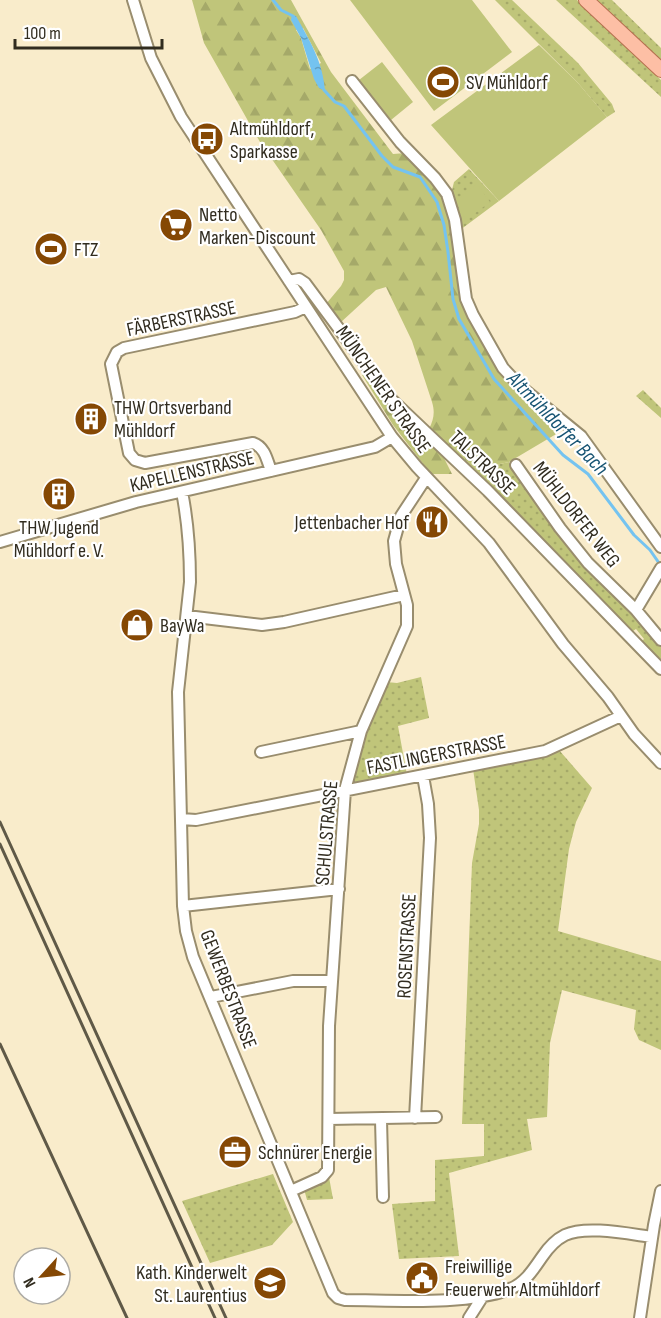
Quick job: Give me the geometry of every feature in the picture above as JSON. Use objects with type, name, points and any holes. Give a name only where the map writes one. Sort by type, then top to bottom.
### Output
[{"type":"main road","points":[[586,0],[661,70]]},
{"type":"street","name":"MÜNCHENER STRASSE","points":[[133,0],[151,58],[172,101],[392,437],[426,478],[494,550],[563,644],[661,763]]},
{"type":"street","points":[[352,81],[400,142],[435,178],[447,194],[455,220],[466,299],[503,368],[521,387],[581,436],[661,547]]},
{"type":"street","name":"TALSTRASSE","points":[[289,281],[302,280],[391,399],[488,490],[661,669]]},
{"type":"street","name":"FÄRBERSTRASSE","points":[[271,471],[260,446],[253,443],[145,463],[135,460],[129,453],[111,364],[117,352],[124,348],[295,312],[306,307]]},
{"type":"street","name":"KAPELLENSTRASSE","points":[[0,542],[136,502],[375,447],[392,437]]},
{"type":"street","name":"MÜHLDORFER WEG","points":[[516,465],[560,528],[588,563],[636,610],[661,640]]},
{"type":"street","name":"SCHULSTRASSE","points":[[291,1191],[322,1177],[328,1170],[329,1026],[345,790],[361,731],[407,626],[408,615],[396,564],[394,541],[401,516],[426,478]]},
{"type":"street","name":"GEWERBESTRASSE","points":[[182,492],[189,549],[190,582],[178,692],[183,906],[188,942],[333,1293],[338,1298],[351,1300],[450,1300],[483,1296]]},
{"type":"street","points":[[636,610],[658,572]]},
{"type":"street","points":[[187,616],[262,625],[404,596]]},
{"type":"street","name":"FASTLINGERSTRASSE","points":[[181,819],[196,820],[545,751],[621,716]]},
{"type":"street","points":[[261,752],[361,731]]},
{"type":"street","name":"ROSENSTRASSE","points":[[415,1118],[430,838],[428,804],[423,776]]},
{"type":"street","points":[[183,906],[339,889]]},
{"type":"street","points":[[210,997],[293,981],[332,981]]},
{"type":"street","points":[[329,1119],[381,1120],[436,1117]]},
{"type":"street","points":[[381,1120],[383,1197]]},
{"type":"street","points":[[640,1318],[660,1197]]},
{"type":"street","points":[[469,1318],[483,1296],[510,1289],[522,1282],[549,1247],[566,1234],[591,1231],[652,1237]]},
{"type":"green space","points":[[192,0],[291,0],[331,72],[393,154],[406,153],[441,191],[449,205],[460,284],[489,351],[568,427],[509,462],[473,470],[429,429],[434,416],[432,402],[412,341],[386,287],[376,290],[340,323],[326,304],[341,286],[344,271],[321,230],[260,142],[204,43]],"holes":[[[303,28],[321,63],[310,69],[301,38],[296,30]]]},
{"type":"green space","name":"SV Mühldorf","points":[[350,0],[472,0],[512,52],[434,111]]},
{"type":"green space","points":[[495,0],[512,0],[578,63],[612,104],[615,112],[607,117],[578,83]]},
{"type":"green space","points":[[556,0],[577,0],[661,80],[661,97]]},
{"type":"green space","points":[[597,0],[612,0],[661,48],[661,61]]},
{"type":"green space","points":[[539,45],[578,83],[607,117],[499,201],[431,125]]},
{"type":"green space","points":[[382,62],[413,102],[391,120],[359,80]]},
{"type":"green space","points":[[469,169],[499,201],[460,230],[452,190],[454,182]]},
{"type":"green space","points":[[477,184],[490,202],[466,220],[455,201]]},
{"type":"green space","points":[[364,373],[439,448],[452,474],[431,474],[393,425],[362,375]]},
{"type":"green space","points":[[643,390],[661,408],[661,418],[636,396]]},
{"type":"green space","points":[[509,462],[557,533],[661,646],[661,662],[642,641],[644,639],[636,629],[633,631],[571,571],[473,470]]},
{"type":"green space","points":[[421,677],[429,718],[398,726],[407,775],[354,784],[352,780],[364,733],[386,682],[397,683]]},
{"type":"green space","points":[[559,750],[592,788],[576,822],[569,849],[558,931],[661,961],[661,1050],[639,1040],[634,1029],[636,1010],[562,990],[550,1043],[547,1117],[527,1119],[532,1150],[449,1173],[459,1256],[399,1259],[392,1204],[435,1201],[435,1160],[484,1156],[484,1124],[462,1124],[472,863],[479,824],[473,769]]},
{"type":"green space","points":[[273,1174],[293,1222],[272,1245],[210,1263],[182,1201]]},
{"type":"green space","points":[[329,1177],[333,1199],[307,1200],[304,1189]]},
{"type":"water","points":[[292,15],[296,16],[315,52],[322,71],[325,91],[319,88],[314,79],[301,38],[291,20]]},
{"type":"waterway","name":"Altmühldorfer Bach","points":[[273,0],[281,10],[293,16]]},
{"type":"waterway","name":"Altmühldorfer Bach","points":[[324,90],[335,102],[344,106],[393,167],[420,177],[437,202],[444,225],[453,299],[459,319],[494,379],[563,455],[588,474],[634,535],[650,550],[661,566]]},
{"type":"railway","points":[[0,822],[226,1318]]},
{"type":"railway","points":[[0,844],[215,1318]]},
{"type":"railway","points":[[0,1044],[127,1318]]},
{"type":"place","name":"SV Mühldorf","points":[[443,82]]},
{"type":"place","name":"Altmühldorf, Sparkasse","points":[[207,139]]},
{"type":"place","name":"Netto Marken-Discount","points":[[176,225]]},
{"type":"place","name":"FTZ","points":[[51,249]]},
{"type":"place","name":"THW Ortsverband Mühldorf","points":[[91,419]]},
{"type":"place","name":"THW Jugend Mühldorf e. V.","points":[[59,494]]},
{"type":"place","name":"Jettenbacher Hof","points":[[432,522]]},
{"type":"place","name":"BayWa","points":[[137,625]]},
{"type":"place","name":"Schnürer Energie","points":[[235,1152]]},
{"type":"place","name":"Freiwillige Feuerwehr Altmühldorf","points":[[422,1278]]},
{"type":"place","name":"Kath. Kinderwelt St. Laurentius","points":[[270,1283]]}]
